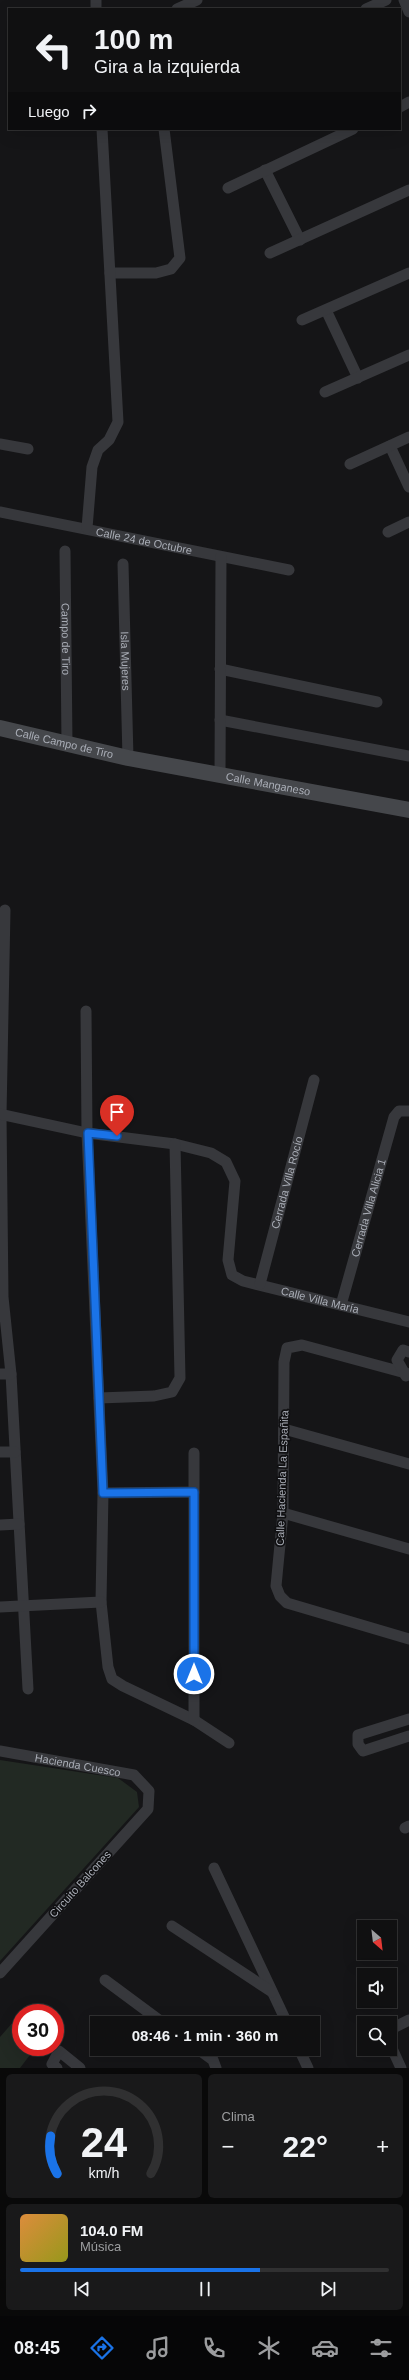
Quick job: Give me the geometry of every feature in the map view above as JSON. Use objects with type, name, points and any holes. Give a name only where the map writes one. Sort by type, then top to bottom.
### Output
[{"type":"street","points":[[182,8],[197,0]]},
{"type":"street","points":[[368,8],[386,0]]},
{"type":"street","points":[[404,0],[409,12]]},
{"type":"street","points":[[87,528],[92,467],[98,450],[109,440],[118,422],[102,130]]},
{"type":"street","points":[[110,273],[156,273],[171,269],[180,258],[164,130]]},
{"type":"street","points":[[228,188],[351,130]]},
{"type":"street","points":[[265,170],[300,240]]},
{"type":"street","points":[[270,253],[409,190]]},
{"type":"street","points":[[302,320],[409,273]]},
{"type":"street","points":[[326,310],[358,378]]},
{"type":"street","points":[[325,392],[409,355]]},
{"type":"street","points":[[350,464],[409,437]]},
{"type":"street","points":[[0,444],[28,449]]},
{"type":"street","points":[[390,446],[409,487]]},
{"type":"street","name":"Calle 24 de Octubre","points":[[0,512],[87,528],[289,570]]},
{"type":"street","points":[[388,532],[409,522]]},
{"type":"street","name":"Campo de Tiro","points":[[65,551],[67,744]]},
{"type":"street","points":[[220,774],[221,557]]},
{"type":"street","name":"Isla Mujeres","points":[[123,564],[128,758]]},
{"type":"street","points":[[220,669],[377,702]]},
{"type":"street","points":[[220,720],[409,756]]},
{"type":"street","name":"Calle Campo de Tiro","points":[[0,728],[128,758]]},
{"type":"street","name":"Calle Manganeso","points":[[128,758],[409,810]]},
{"type":"street","points":[[5,910],[1,1114],[2,1297],[5,1374],[15,1452],[28,1689]]},
{"type":"street","points":[[86,1011],[88,1133],[103,1493],[102,1602],[108,1666],[112,1679],[194,1720],[230,1743]]},
{"type":"street","name":"Cerrada Villa Rocío","points":[[260,1284],[314,1080]]},
{"type":"street","name":"Cerrada Villa Alicia 1","points":[[341,1305],[394,1117],[404,1111]]},
{"type":"street","points":[[1,1114],[88,1133],[175,1144],[180,1378],[172,1392],[154,1396],[99,1398]]},
{"type":"street","name":"Calle Villa María","points":[[175,1144],[211,1153],[226,1162],[235,1181],[228,1260],[232,1274],[243,1281],[409,1322]]},
{"type":"street","name":"Calle Hacienda La Españita","points":[[407,1376],[302,1345],[287,1348],[284,1362],[283,1513],[276,1586],[280,1596],[287,1603],[409,1639]]},
{"type":"street","points":[[407,1376],[397,1360],[403,1350],[409,1352]]},
{"type":"street","points":[[284,1428],[409,1464]]},
{"type":"street","points":[[0,1452],[15,1452]]},
{"type":"street","points":[[194,1453],[194,1720]]},
{"type":"street","points":[[103,1493],[194,1492]]},
{"type":"street","points":[[283,1513],[409,1550]]},
{"type":"street","points":[[0,1525],[19,1524]]},
{"type":"street","points":[[0,1607],[102,1602]]},
{"type":"street","points":[[409,1719],[358,1735],[358,1744],[363,1751],[409,1736]]},
{"type":"street","name":"Hacienda Cuesco","points":[[0,1751],[134,1775],[149,1791]]},
{"type":"street","name":"Circuito Balcones","points":[[0,1973],[148,1809],[149,1791]]},
{"type":"street","points":[[214,1868],[284,2016]]},
{"type":"street","points":[[172,1926],[273,1992]]},
{"type":"street","points":[[105,1980],[154,2016]]},
{"type":"street","points":[[397,2026],[409,2020]]},
{"type":"street","points":[[57,2068],[52,2064],[59,2052],[80,2068]]},
{"type":"street","points":[[208,2056],[213,2060],[216,2068]]},
{"type":"street","points":[[302,2056],[308,2068]]},
{"type":"street","points":[[396,2056],[401,2068]]},
{"type":"shaded area","points":[[0,1760],[118,1778],[137,1792],[139,1807],[0,1961]]},
{"type":"shaded area","points":[[12,2023],[12,2056],[29,2056],[20,2068],[0,2068],[0,2037]]},
{"type":"route","points":[[117,1136],[88,1133],[103,1493],[194,1492],[194,1674]]}]
